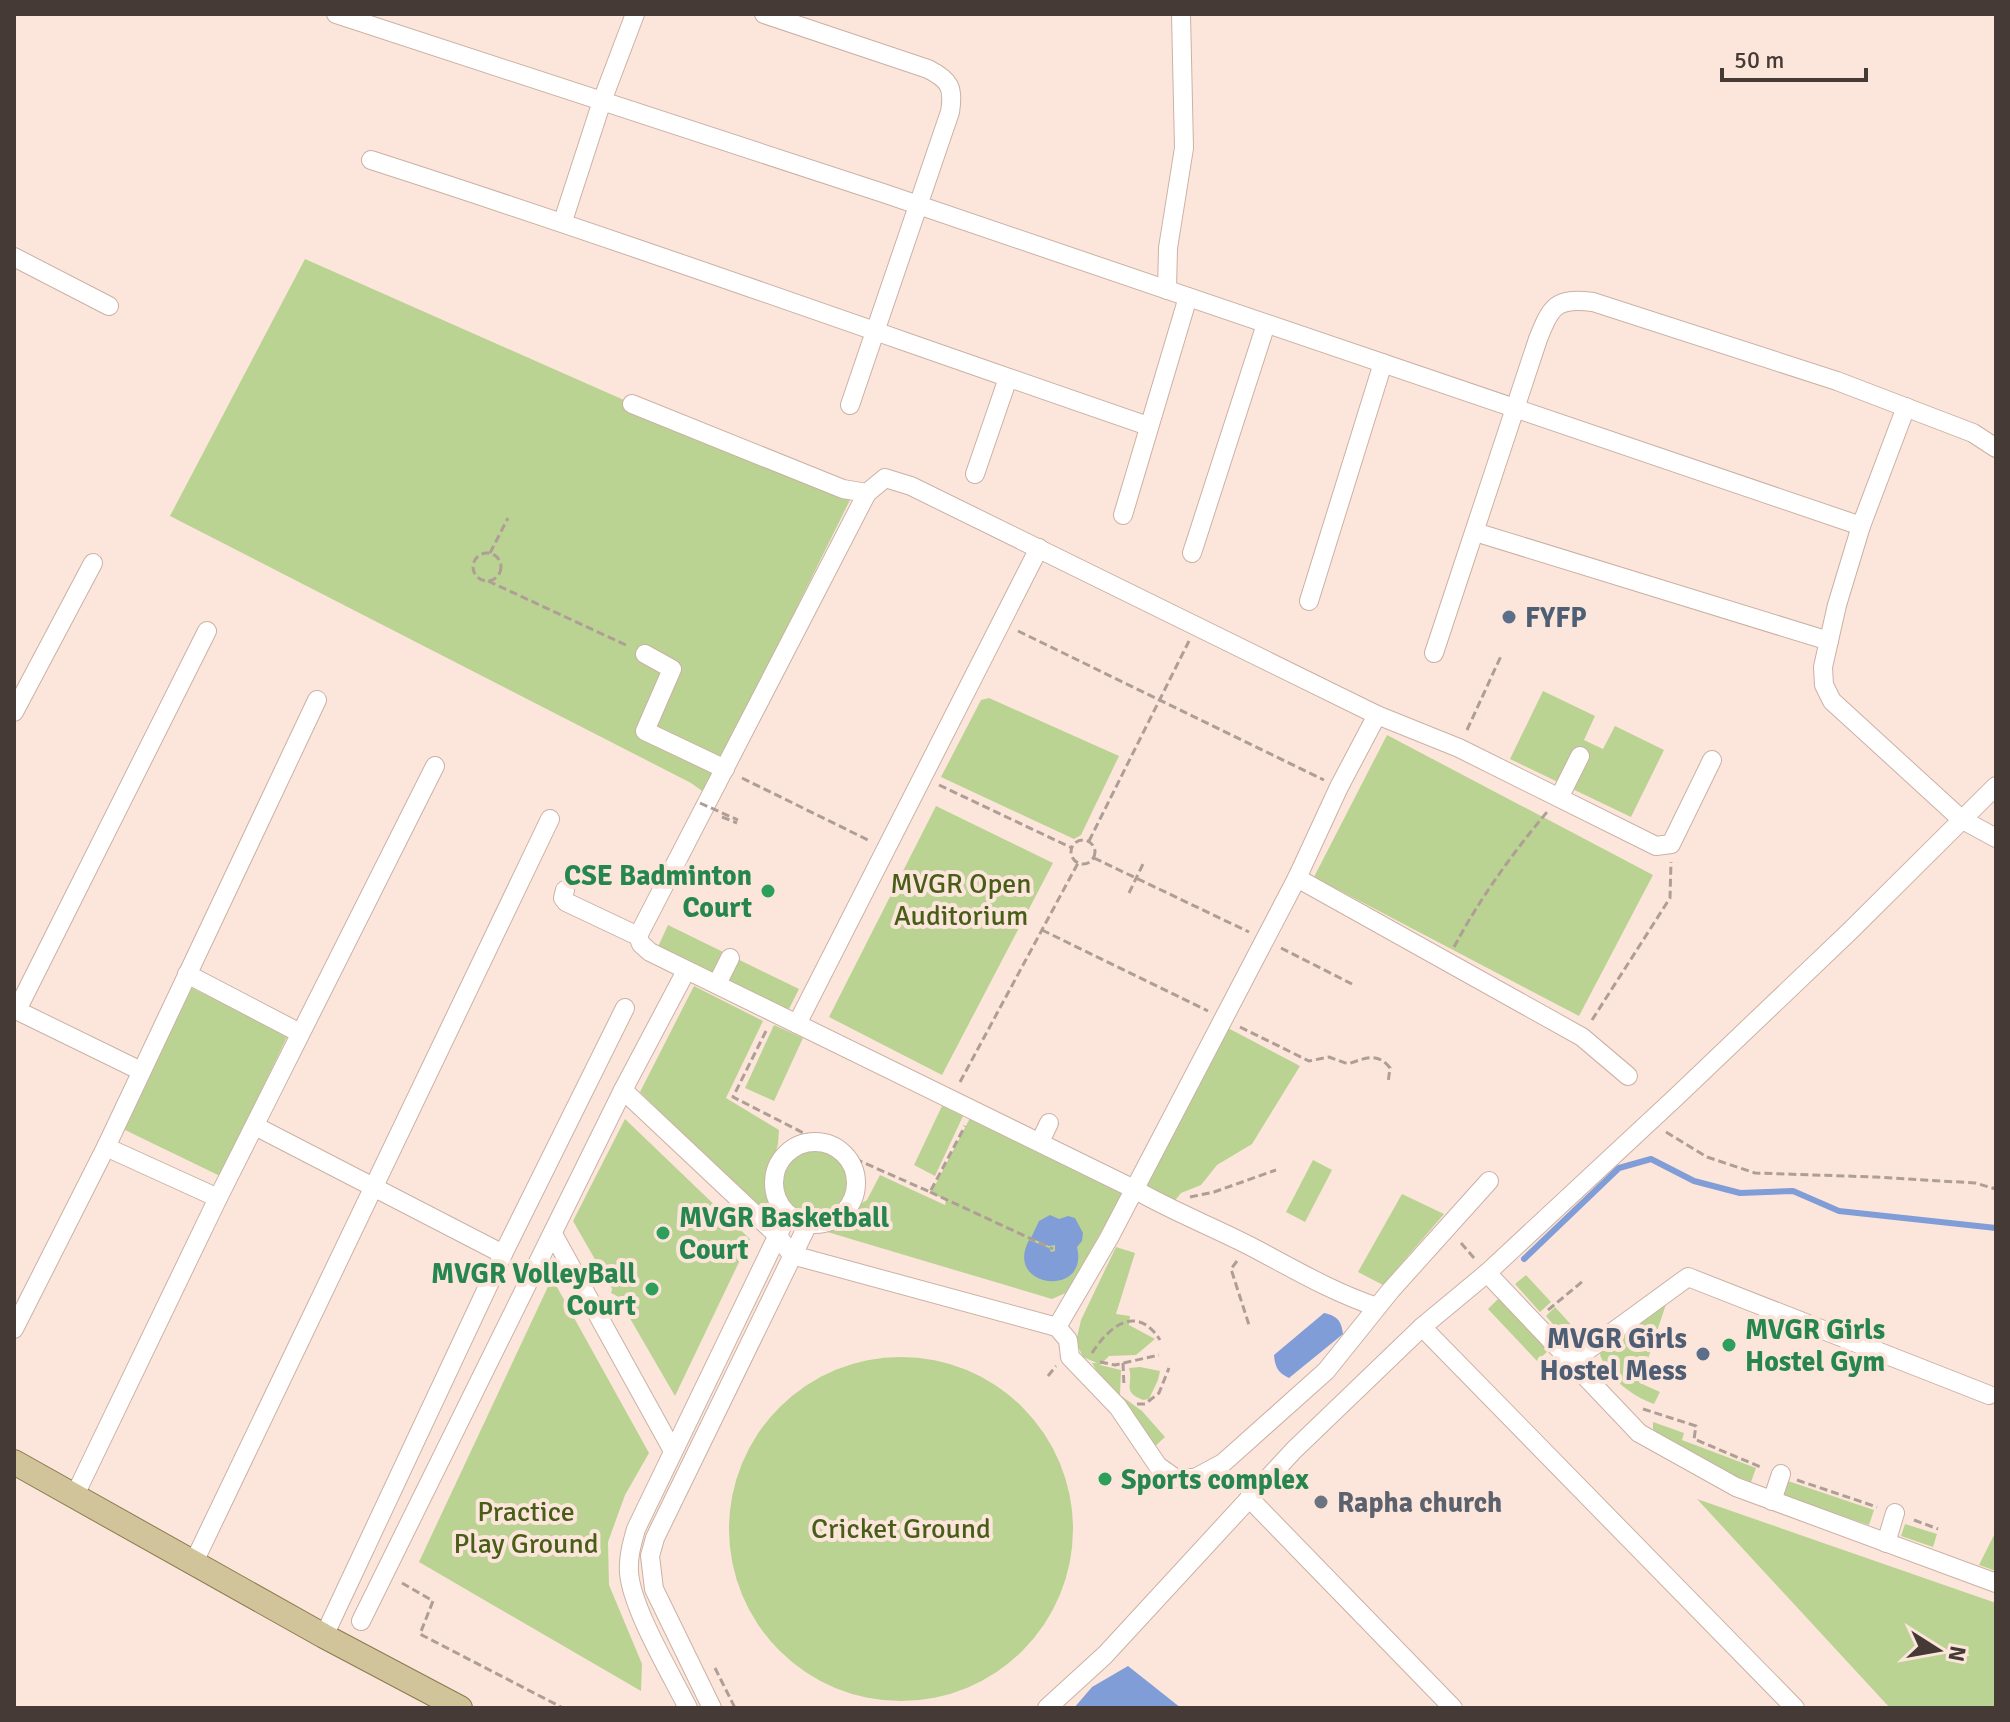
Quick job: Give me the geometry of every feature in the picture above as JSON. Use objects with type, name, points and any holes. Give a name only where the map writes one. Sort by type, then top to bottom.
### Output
[{"type":"main road","points":[[14,1462],[193,1564],[460,1708]]},
{"type":"street","points":[[336,14],[919,206],[1861,526]]},
{"type":"street","points":[[563,221],[602,101],[635,14]]},
{"type":"street","points":[[764,14],[928,69],[945,77],[951,86],[950,112],[850,405]]},
{"type":"street","points":[[1167,290],[1168,248],[1184,148],[1181,14]]},
{"type":"street","points":[[371,160],[563,221],[875,333],[1148,426]]},
{"type":"street","points":[[14,257],[109,306]]},
{"type":"street","points":[[1123,515],[1188,297]]},
{"type":"street","points":[[1434,653],[1549,311],[1559,303],[1593,302],[1837,381],[1973,433],[1996,448]]},
{"type":"street","points":[[1192,553],[1266,324]]},
{"type":"street","points":[[1309,601],[1383,363]]},
{"type":"street","points":[[975,474],[1008,378]]},
{"type":"street","points":[[632,404],[843,489],[867,493]]},
{"type":"street","points":[[1906,407],[1861,526],[1829,641],[1823,667],[1824,685],[1832,701],[1961,819],[1996,838]]},
{"type":"street","points":[[638,936],[867,493],[885,478],[911,486],[1377,715],[1459,748],[1656,846],[1671,844],[1712,760]]},
{"type":"street","points":[[1475,532],[1829,641]]},
{"type":"street","points":[[797,1024],[1039,548]]},
{"type":"street","points":[[14,712],[93,563]]},
{"type":"street","points":[[141,1071],[16,1009],[207,631]]},
{"type":"street","points":[[645,654],[672,669],[645,731],[725,769]]},
{"type":"street","points":[[14,1329],[106,1147],[317,700]]},
{"type":"street","points":[[1057,1327],[1134,1189],[1297,878],[1377,715]]},
{"type":"street","points":[[1560,796],[1580,756]]},
{"type":"street","points":[[74,1497],[218,1198],[435,766]]},
{"type":"street","points":[[1047,1708],[1105,1655],[1294,1450],[1422,1327],[1487,1273],[1650,1122],[1996,786]]},
{"type":"street","points":[[193,1564],[550,819]]},
{"type":"street","points":[[1297,878],[1582,1037],[1628,1076]]},
{"type":"street","points":[[565,890],[563,898],[566,902],[638,936],[650,952],[686,971],[1250,1246],[1311,1281],[1377,1307]]},
{"type":"street","points":[[717,984],[730,958]]},
{"type":"street","points":[[361,1621],[623,1090],[686,971]]},
{"type":"street","points":[[187,974],[300,1033]]},
{"type":"street","points":[[324,1636],[503,1254],[625,1008]]},
{"type":"street","points":[[623,1090],[777,1235],[792,1255],[1057,1327],[1068,1340],[1070,1357],[1118,1407],[1158,1466],[1175,1478],[1195,1478],[1223,1463],[1326,1371],[1377,1307],[1489,1181]]},
{"type":"street","points":[[1040,1142],[1049,1123]]},
{"type":"street","points":[[255,1126],[503,1254]]},
{"type":"street","points":[[823,1143],[852,1162],[856,1175],[854,1198],[840,1216],[819,1224],[808,1224],[788,1214],[780,1205],[775,1183],[781,1160],[799,1146],[823,1143]]},
{"type":"street","points":[[106,1147],[218,1198]]},
{"type":"street","points":[[688,1708],[632,1595],[629,1571],[636,1529],[788,1214]]},
{"type":"street","points":[[712,1708],[654,1589],[650,1556],[655,1538],[808,1224]]},
{"type":"street","points":[[553,1234],[673,1451]]},
{"type":"street","points":[[1487,1273],[1639,1433],[1736,1487],[1996,1583]]},
{"type":"street","points":[[1570,1363],[1688,1277],[1989,1395]]},
{"type":"street","points":[[1422,1327],[1795,1708]]},
{"type":"street","points":[[1772,1501],[1781,1474]]},
{"type":"street","points":[[1249,1498],[1453,1708]]},
{"type":"street","points":[[1886,1543],[1895,1513]]},
{"type":"path","points":[[490,553],[508,518]]},
{"type":"path","points":[[488,581],[497,577],[502,565],[498,557],[490,553],[477,557],[473,566],[476,575],[488,581],[645,654]]},
{"type":"path","points":[[1000,622],[1339,787]]},
{"type":"path","points":[[1089,841],[1196,627]]},
{"type":"path","points":[[1459,748],[1501,656]]},
{"type":"path","points":[[725,769],[886,848]]},
{"type":"path","points":[[921,777],[1072,848]]},
{"type":"path","points":[[1447,962],[1470,917],[1513,852],[1560,796]]},
{"type":"path","points":[[700,803],[738,820]]},
{"type":"path","points":[[1089,841],[1095,851],[1094,858],[1085,864],[1078,863],[1071,855],[1072,848],[1077,842],[1089,841]]},
{"type":"path","points":[[1582,1037],[1670,898],[1671,844]]},
{"type":"path","points":[[1094,858],[1352,984]]},
{"type":"path","points":[[1129,893],[1144,862]]},
{"type":"path","points":[[951,1099],[1078,863]]},
{"type":"path","points":[[1042,930],[1309,1061],[1329,1057],[1348,1064],[1370,1056],[1383,1059],[1390,1068],[1388,1083]]},
{"type":"path","points":[[774,1013],[733,1097],[823,1143]]},
{"type":"path","points":[[930,1192],[974,1110]]},
{"type":"path","points":[[1650,1122],[1707,1157],[1755,1173],[1889,1177],[1975,1183],[1996,1189]]},
{"type":"path","points":[[844,1154],[1053,1249]]},
{"type":"path","points":[[1172,1210],[1182,1198],[1214,1192],[1276,1170]]},
{"type":"path","points":[[1447,1228],[1487,1273]]},
{"type":"path","points":[[1250,1246],[1231,1269],[1250,1328]]},
{"type":"path","points":[[1533,1323],[1583,1281]]},
{"type":"path","points":[[1159,1355],[1115,1365],[1087,1360],[1096,1346],[1122,1321],[1140,1321],[1160,1340]]},
{"type":"path","points":[[1123,1363],[1125,1395]]},
{"type":"path","points":[[1135,1404],[1145,1404],[1159,1393],[1169,1368]]},
{"type":"path","points":[[385,1573],[433,1601],[420,1634],[563,1708]]},
{"type":"path","points":[[716,1668],[735,1708]]},
{"type":"green space","points":[[305,259],[850,500],[705,793],[691,783],[170,516]]},
{"type":"green space","points":[[1543,691],[1595,716],[1584,740],[1603,749],[1615,726],[1664,750],[1631,817],[1510,759]]},
{"type":"green space","points":[[989,698],[1119,756],[1081,835],[1074,839],[941,777],[981,700]]},
{"type":"green space","points":[[1387,735],[1653,875],[1579,1016],[1314,877]]},
{"type":"green space","name":"MVGR Open Auditorium","points":[[936,806],[1053,863],[942,1075],[829,1017]]},
{"type":"green space","points":[[668,925],[799,989],[787,1013],[657,949]]},
{"type":"green space","points":[[694,986],[763,1021],[726,1098],[779,1130],[771,1169],[773,1197],[769,1222],[640,1092]]},
{"type":"green space","points":[[192,988],[288,1035],[220,1176],[123,1129]]},
{"type":"green space","points":[[774,1025],[803,1038],[774,1101],[745,1088]]},
{"type":"green space","points":[[1228,1028],[1300,1066],[1252,1144],[1217,1165],[1201,1185],[1181,1193],[1173,1203],[1144,1188]]},
{"type":"green space","points":[[942,1106],[963,1116],[935,1176],[914,1165]]},
{"type":"green space","points":[[970,1118],[1122,1194],[1068,1292],[1052,1299],[824,1231],[826,1224],[867,1200],[880,1175],[945,1205],[946,1200],[931,1193]]},
{"type":"green space","points":[[625,1119],[750,1239],[675,1396],[617,1296],[611,1293],[612,1289],[573,1221]]},
{"type":"green space","points":[[815,1150],[838,1159],[847,1182],[838,1205],[815,1214],[792,1205],[783,1182],[792,1159]]},
{"type":"green space","points":[[1313,1160],[1332,1170],[1305,1222],[1286,1212]]},
{"type":"green space","points":[[1402,1194],[1444,1214],[1383,1285],[1358,1272]]},
{"type":"green space","points":[[1116,1247],[1135,1253],[1116,1314],[1130,1316],[1129,1325],[1155,1339],[1136,1355],[1109,1356],[1100,1365],[1121,1370],[1120,1395],[1142,1411],[1165,1437],[1151,1450],[1092,1363],[1097,1363],[1083,1357],[1076,1342],[1081,1320]]},
{"type":"green space","points":[[1526,1275],[1551,1302],[1540,1312],[1515,1284]]},
{"type":"green space","name":"Practice Play Ground","points":[[552,1278],[649,1453],[625,1495],[608,1542],[609,1585],[642,1664],[641,1691],[419,1562]]},
{"type":"green space","points":[[1500,1297],[1549,1350],[1537,1361],[1488,1309]]},
{"type":"green space","points":[[1667,1301],[1640,1383],[1660,1392],[1654,1404],[1622,1385],[1609,1372],[1600,1355],[1603,1344]]},
{"type":"green space","points":[[1555,1307],[1574,1328],[1564,1337],[1546,1316]]},
{"type":"green space","name":"Cricket Ground","points":[[901,1357],[935,1360],[967,1370],[996,1386],[1023,1407],[1044,1434],[1060,1463],[1070,1495],[1073,1529],[1070,1563],[1060,1595],[1044,1624],[1023,1651],[996,1672],[967,1688],[935,1698],[901,1701],[867,1698],[835,1688],[806,1672],[779,1651],[758,1624],[742,1595],[732,1563],[729,1529],[732,1495],[742,1463],[758,1434],[779,1407],[806,1386],[835,1370],[867,1360]]},
{"type":"green space","points":[[1129,1368],[1160,1371],[1149,1399],[1136,1397],[1130,1390]]},
{"type":"green space","points":[[1653,1422],[1684,1433],[1682,1440],[1756,1468],[1751,1482],[1673,1448],[1653,1429]]},
{"type":"green space","points":[[1785,1480],[1874,1510],[1869,1525],[1780,1495]]},
{"type":"green space","points":[[1697,1499],[1996,1603],[1996,1708],[1890,1708]]},
{"type":"green space","points":[[1905,1524],[1937,1534],[1933,1547],[1901,1536]]},
{"type":"green space","points":[[1996,1531],[1996,1571],[1979,1565]]},
{"type":"water","points":[[1050,1215],[1059,1219],[1068,1216],[1075,1218],[1083,1233],[1077,1247],[1078,1263],[1071,1274],[1061,1280],[1048,1281],[1036,1277],[1027,1269],[1024,1256],[1029,1240],[1049,1248],[1051,1252],[1055,1251],[1055,1245],[1049,1246],[1031,1238],[1039,1221]]},
{"type":"water","points":[[1324,1313],[1338,1319],[1343,1334],[1289,1378],[1285,1376],[1278,1369],[1274,1355]]},
{"type":"water","points":[[1128,1666],[1181,1708],[1074,1708],[1092,1687]]},
{"type":"waterway","points":[[1524,1259],[1619,1168],[1651,1159],[1694,1181],[1740,1193],[1793,1191],[1839,1211],[1996,1228]]},
{"type":"place","name":"FYFP","points":[[1509,617]]},
{"type":"place","name":"CSE Badminton Court","points":[[768,891]]},
{"type":"place","name":"MVGR Basketball Court","points":[[663,1233]]},
{"type":"place","name":"MVGR VolleyBall Court","points":[[652,1289]]},
{"type":"place","name":"MVGR Girls Hostel Gym","points":[[1729,1345]]},
{"type":"place","name":"MVGR Girls Hostel Mess","points":[[1703,1354]]},
{"type":"place","name":"Sports complex","points":[[1105,1479]]},
{"type":"place","name":"Rapha church","points":[[1321,1502]]}]
